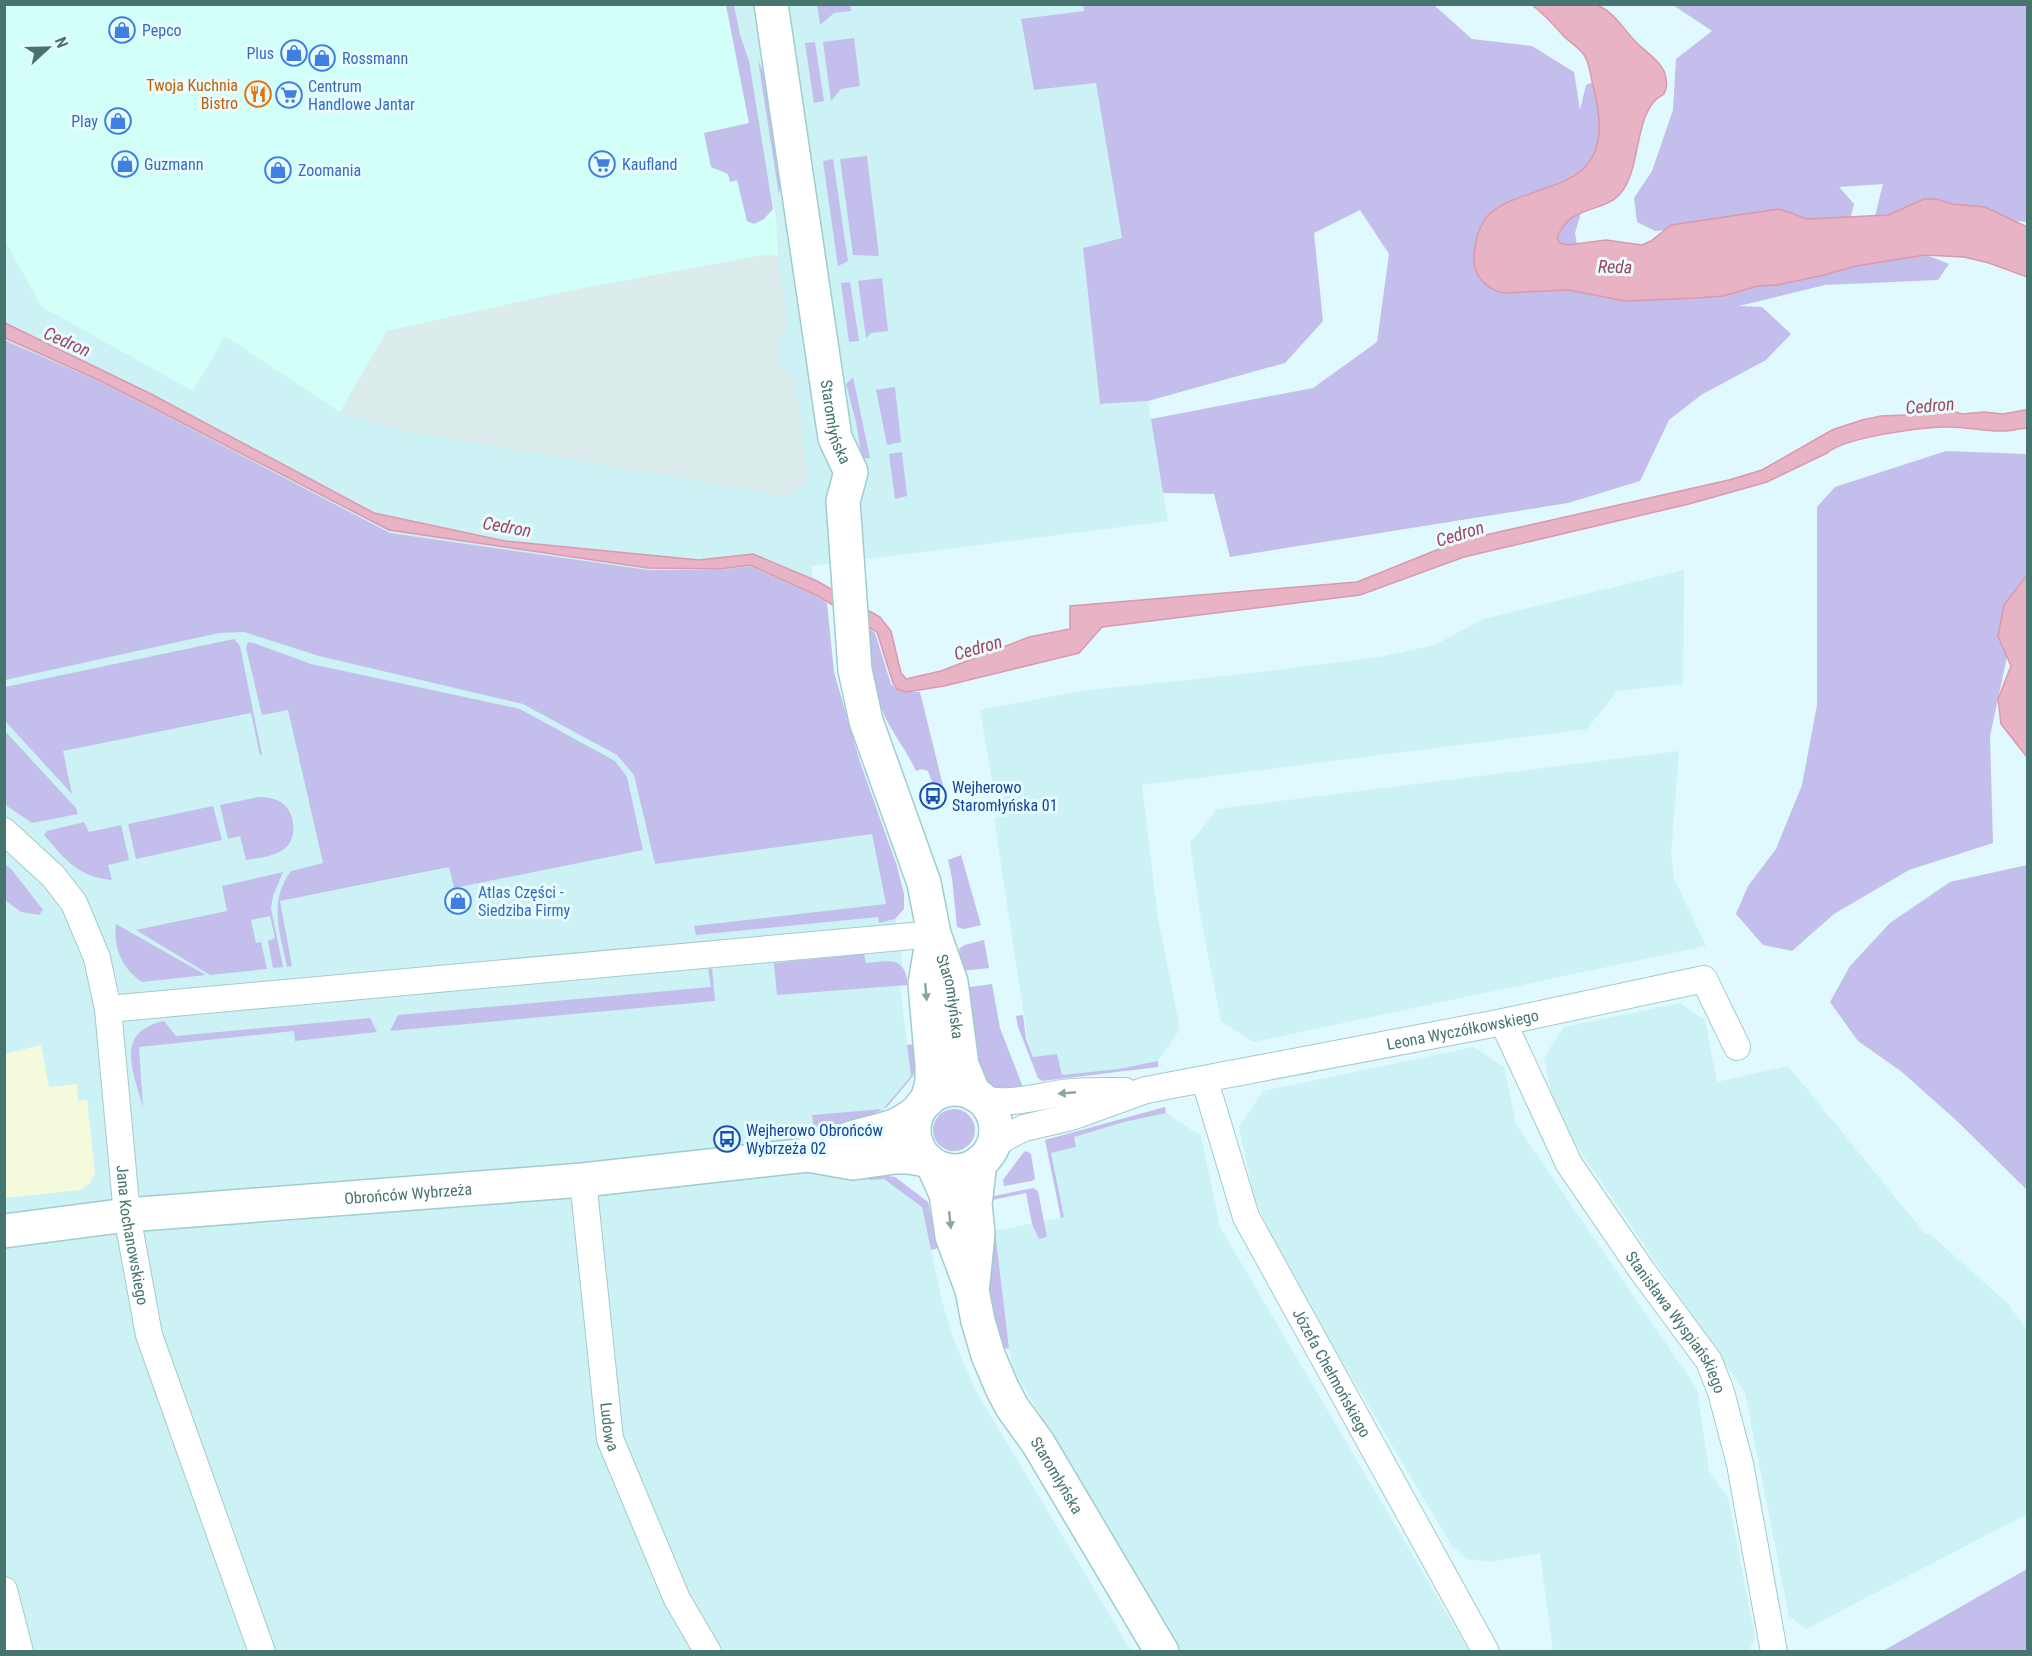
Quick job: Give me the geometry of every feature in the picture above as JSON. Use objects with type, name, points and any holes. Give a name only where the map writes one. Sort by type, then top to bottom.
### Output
[{"type":"main road","name":"Staromłyńska","points":[[771,4],[836,438],[826,474],[843,501],[855,670],[866,721],[924,883],[934,934],[951,982],[959,1050],[966,1079],[977,1096]]},
{"type":"main road","name":"Staromłyńska","points":[[923,1105],[932,1082],[925,984],[934,934]]},
{"type":"main road","points":[[956,1089],[977,1096],[989,1108],[994,1119],[995,1131],[986,1155],[970,1168],[959,1171],[945,1170],[930,1163],[916,1144],[913,1131],[916,1117],[923,1105],[943,1091],[956,1089]]},
{"type":"main road","name":"Obrońców Wybrzeża","points":[[812,1155],[850,1138],[902,1123],[923,1105]]},
{"type":"main road","name":"Obrońców Wybrzeża","points":[[4,1231],[127,1215],[583,1180],[812,1155],[853,1163],[895,1157],[908,1157],[930,1163]]},
{"type":"main road","name":"Staromłyńska","points":[[972,1290],[978,1233],[975,1204],[986,1155]]},
{"type":"main road","name":"Staromłyńska","points":[[930,1163],[946,1194],[952,1236],[972,1290],[978,1322],[988,1355],[1012,1407],[1038,1443],[1162,1652]]},
{"type":"street","name":"Jana Kochanowskiego","points":[[4,831],[54,876],[74,903],[98,958],[108,1009],[127,1215],[149,1335],[262,1652]]},
{"type":"street","points":[[108,1009],[934,934]]},
{"type":"street","name":"Leona Wyczółkowskiego","points":[[977,1096],[1001,1102],[1065,1092],[1146,1090],[1204,1081],[1503,1022],[1704,979],[1737,1047]]},
{"type":"street","name":"Stanisława Wyspiańskiego","points":[[1503,1022],[1569,1164],[1643,1272],[1709,1361],[1721,1392],[1740,1464],[1774,1652]]},
{"type":"street","name":"Józefa Chełmońskiego","points":[[1204,1081],[1246,1217],[1486,1652]]},
{"type":"street","name":"Leona Wyczółkowskiego","points":[[986,1155],[1006,1137],[1024,1128],[1071,1118],[1146,1090]]},
{"type":"street","name":"Ludowa","points":[[583,1180],[610,1439],[677,1599],[708,1652]]},
{"type":"street","points":[[4,1590],[20,1652]]},
{"type":"shaded area","points":[[1083,4],[1434,5],[1472,39],[1532,46],[1574,72],[1580,110],[1586,85],[1603,78],[1611,110],[1575,233],[1580,262],[1924,254],[1949,264],[1938,280],[1825,285],[1739,306],[1762,307],[1791,334],[1766,360],[1701,395],[1669,420],[1640,481],[1568,503],[1230,557],[1214,494],[1163,493],[1151,419],[1313,388],[1377,342],[1389,254],[1360,210],[1314,233],[1323,321],[1285,363],[1148,401],[1100,404],[1083,248],[1122,238],[1096,83],[1034,90],[1021,19],[1084,11]]},
{"type":"shaded area","points":[[4,5],[731,5],[776,216],[778,256],[764,255],[579,289],[387,331],[340,412],[225,336],[193,391],[42,307],[5,241]]},
{"type":"shaded area","points":[[5,5],[1083,5],[1084,11],[1021,20],[1034,90],[1096,83],[1122,238],[1083,248],[1100,404],[1148,401],[1168,521],[811,566],[835,695],[889,872],[903,967],[900,986],[911,1076],[883,1109],[884,1178],[922,1207],[942,1302],[954,1340],[975,1389],[1131,1651],[5,1652]]},
{"type":"shaded area","points":[[726,5],[734,5],[740,35],[749,61],[773,209],[764,219],[754,224],[747,221],[737,180],[730,182],[728,174],[711,167],[704,133],[749,123]]},
{"type":"shaded area","points":[[817,5],[850,5],[851,11],[834,13],[820,25]]},
{"type":"shaded area","points":[[1673,5],[2027,5],[2027,222],[1934,213],[1875,216],[1883,184],[1839,187],[1854,204],[1850,220],[1736,224],[1655,231],[1637,222],[1634,198],[1652,171],[1673,110],[1676,59],[1712,31]]},
{"type":"shaded area","points":[[854,38],[860,86],[841,89],[831,101],[823,42]]},
{"type":"shaded area","points":[[815,42],[824,101],[814,103],[805,43]]},
{"type":"shaded area","points":[[758,60],[764,74],[780,187],[779,195]]},
{"type":"shaded area","points":[[867,156],[879,256],[853,255],[840,159]]},
{"type":"shaded area","points":[[833,159],[848,261],[838,266],[823,161]]},
{"type":"shaded area","points":[[764,255],[778,256],[788,325],[779,340],[781,369],[794,376],[808,479],[791,497],[403,431],[340,412],[387,331],[579,289]]},
{"type":"shaded area","points":[[882,278],[888,331],[871,333],[866,338],[858,281]]},
{"type":"shaded area","points":[[850,282],[859,341],[849,342],[841,283]]},
{"type":"shaded area","points":[[4,340],[103,383],[390,533],[648,570],[721,570],[750,566],[818,597],[827,603],[834,672],[860,762],[897,866],[904,894],[904,909],[895,919],[879,923],[878,917],[696,935],[694,926],[886,904],[872,834],[655,864],[634,775],[617,755],[523,704],[319,656],[244,632],[219,633],[5,680]]},
{"type":"shaded area","points":[[853,377],[870,458],[862,459],[856,422],[846,384]]},
{"type":"shaded area","points":[[895,387],[901,442],[887,445],[876,390]]},
{"type":"shaded area","points":[[1946,451],[2027,454],[2027,578],[1990,736],[1993,843],[1909,870],[1834,914],[1792,951],[1763,945],[1736,914],[1748,886],[1776,849],[1802,785],[1817,705],[1817,507],[1835,487]]},
{"type":"shaded area","points":[[902,452],[907,496],[895,499],[889,454]]},
{"type":"shaded area","points":[[1684,570],[1683,684],[1617,691],[1587,729],[1142,785],[1158,919],[1180,1029],[1158,1061],[1118,1069],[1062,1075],[1033,1057],[1028,1043],[994,818],[1007,814],[1001,783],[992,781],[980,710],[1080,691],[1380,657],[1435,645],[1483,619]]},
{"type":"shaded area","points":[[869,628],[875,633],[891,684],[908,692],[920,692],[946,798],[938,798],[928,771],[922,769],[916,771],[884,715],[875,683]]},
{"type":"shaded area","points":[[234,639],[240,646],[262,755],[260,755],[251,713],[63,751],[72,794],[5,721],[5,687]]},
{"type":"shaded area","points":[[248,642],[311,664],[520,709],[615,761],[627,777],[643,850],[454,888],[449,867],[280,901],[292,966],[287,967],[279,929],[280,894],[291,871],[323,863],[288,710],[262,715],[246,648]]},
{"type":"shaded area","points":[[4,730],[76,808],[78,814],[32,823],[7,806],[4,796]]},
{"type":"shaded area","points":[[1679,751],[1671,854],[1674,878],[1706,946],[1253,1042],[1221,1021],[1200,914],[1190,843],[1217,809]]},
{"type":"shaded area","points":[[258,797],[276,800],[287,807],[294,826],[292,839],[289,845],[280,852],[246,860],[240,836],[228,839],[220,805]]},
{"type":"shaded area","points":[[213,806],[222,840],[136,859],[128,824]]},
{"type":"shaded area","points":[[84,822],[89,832],[121,825],[129,860],[108,865],[112,880],[81,871],[66,859],[44,835],[47,831]]},
{"type":"shaded area","points":[[961,855],[981,925],[964,929],[957,927],[948,860]]},
{"type":"shaded area","points":[[5,864],[43,910],[39,915],[21,912],[5,900]]},
{"type":"shaded area","points":[[2028,865],[2027,1190],[1957,1121],[1902,1072],[1858,1041],[1830,1002],[1850,966],[1890,923],[1950,882]]},
{"type":"shaded area","points":[[283,872],[273,896],[271,908],[283,967],[273,968],[268,941],[275,938],[270,916],[251,920],[256,943],[261,942],[267,969],[210,975],[136,930],[227,911],[222,886]]},
{"type":"shaded area","points":[[116,924],[206,975],[142,982],[129,971],[120,957],[115,933]]},
{"type":"shaded area","points":[[984,940],[989,968],[962,971],[959,949],[964,945]]},
{"type":"shaded area","points":[[864,954],[866,963],[889,961],[899,964],[906,975],[908,985],[777,995],[774,963]]},
{"type":"shaded area","points":[[712,968],[715,1001],[390,1031],[398,1015],[711,987],[708,969]]},
{"type":"shaded area","points":[[992,984],[1000,1028],[1024,1090],[999,1090],[980,1076],[963,988]]},
{"type":"shaded area","points":[[1680,1003],[1705,1020],[1717,1082],[1788,1066],[1926,1235],[1929,1233],[2008,1304],[2027,1330],[2027,1514],[1806,1629],[1789,1616],[1745,1393],[1556,1116],[1544,1057],[1564,1027]]},
{"type":"shaded area","points":[[1023,1015],[1026,1039],[1033,1057],[1057,1054],[1062,1075],[1118,1069],[1158,1061],[1158,1067],[1042,1081],[1038,1078],[1018,1027],[1016,1016]]},
{"type":"shaded area","points":[[370,1018],[377,1032],[295,1041],[294,1031],[139,1047],[143,1108],[132,1068],[131,1055],[138,1034],[148,1026],[164,1021],[176,1036]]},
{"type":"shaded area","points":[[915,1044],[916,1066],[913,1076],[887,1107],[870,1116],[814,1130],[812,1115],[883,1109],[911,1076],[907,1045]]},
{"type":"shaded area","points":[[41,1045],[49,1087],[77,1084],[78,1101],[87,1100],[95,1173],[90,1183],[80,1190],[5,1198],[5,1054]]},
{"type":"shaded area","points":[[1474,1047],[1504,1067],[1516,1124],[1697,1389],[1709,1471],[1728,1497],[1755,1637],[1749,1651],[1553,1651],[1540,1553],[1490,1562],[1467,1559],[1452,1546],[1281,1258],[1254,1197],[1239,1127],[1263,1091]]},
{"type":"shaded area","points":[[1165,1107],[1166,1113],[1124,1122],[1074,1137],[1076,1147],[1051,1153],[1064,1217],[1061,1218],[1045,1140]]},
{"type":"shaded area","points":[[954,1109],[969,1115],[975,1130],[969,1145],[954,1151],[939,1145],[933,1130],[939,1115]]},
{"type":"shaded area","points":[[1166,1113],[1201,1136],[1220,1227],[1469,1651],[1180,1651],[1013,1369],[995,1231],[1064,1217],[1051,1153],[1076,1147],[1074,1137],[1124,1122]]},
{"type":"shaded area","points":[[1026,1151],[1031,1154],[1035,1179],[1004,1186],[1003,1180]]},
{"type":"shaded area","points":[[868,1177],[895,1177],[928,1202],[938,1248],[931,1250],[922,1207],[884,1179],[869,1180]]},
{"type":"shaded area","points":[[1033,1188],[1038,1191],[1047,1237],[1039,1239],[1032,1224],[1026,1193],[992,1200],[994,1196]]},
{"type":"shaded area","points":[[989,1231],[995,1231],[1009,1348],[1007,1349],[1001,1346],[987,1287]]},
{"type":"shaded area","points":[[2027,1569],[2027,1651],[1883,1651]]},
{"type":"water","name":"Reda","points":[[1584,3],[1604,8],[1659,63],[1666,80],[1664,94],[1654,101],[1643,123],[1633,166],[1623,190],[1608,203],[1571,219],[1557,238],[1560,243],[1567,245],[1606,240],[1642,245],[1651,241],[1671,225],[1779,209],[1807,219],[1888,215],[1924,199],[1936,199],[1952,204],[1985,207],[2027,227],[2027,277],[1989,263],[1964,257],[1925,255],[1856,266],[1777,285],[1758,286],[1723,296],[1697,298],[1626,301],[1568,290],[1505,293],[1490,288],[1479,277],[1474,261],[1476,242],[1487,216],[1515,199],[1553,186],[1575,175],[1591,159],[1598,137],[1599,115],[1586,58],[1532,5]]},
{"type":"water","points":[[5,323],[151,394],[374,513],[505,541],[699,560],[753,554],[817,581],[880,617],[891,631],[901,673],[906,679],[941,671],[1029,637],[1070,629],[1070,606],[1357,582],[1459,541],[1729,480],[1762,470],[1832,430],[1862,420],[1881,416],[1929,414],[1940,410],[1962,414],[1984,412],[2003,414],[2027,410],[2028,428],[2004,431],[1944,427],[1901,431],[1866,438],[1836,447],[1767,482],[1689,504],[1464,557],[1360,595],[1102,627],[1079,653],[944,686],[905,692],[897,689],[893,683],[877,632],[818,596],[750,565],[720,569],[648,568],[389,530],[103,382],[5,338]]},
{"type":"water","points":[[2027,575],[2027,757],[2001,724],[1998,699],[2011,666],[1998,636],[2004,605]]},
{"type":"place","name":"Pepco","points":[[122,30]]},
{"type":"place","name":"Plus","points":[[294,53]]},
{"type":"place","name":"Rossmann","points":[[322,58]]},
{"type":"place","name":"Twoja Kuchnia Bistro","points":[[258,94]]},
{"type":"place","name":"Centrum Handlowe Jantar","points":[[289,95]]},
{"type":"place","name":"Play","points":[[118,121]]},
{"type":"place","name":"Guzmann","points":[[125,164]]},
{"type":"place","name":"Kaufland","points":[[602,164]]},
{"type":"place","name":"Zoomania","points":[[278,170]]},
{"type":"place","name":"Wejherowo Staromłyńska 01","points":[[933,796]]},
{"type":"place","name":"Atlas Części - Siedziba Firmy","points":[[458,901]]},
{"type":"place","name":"Wejherowo Obrońców Wybrzeża 02","points":[[727,1139]]},
{"type":"water label","name":"Cedron","points":[[67,342]]},
{"type":"water label","name":"Cedron","points":[[1930,406]]},
{"type":"water label","name":"Cedron","points":[[507,527]]},
{"type":"water label","name":"Cedron","points":[[1460,534]]},
{"type":"water label","name":"Cedron","points":[[978,648]]}]
